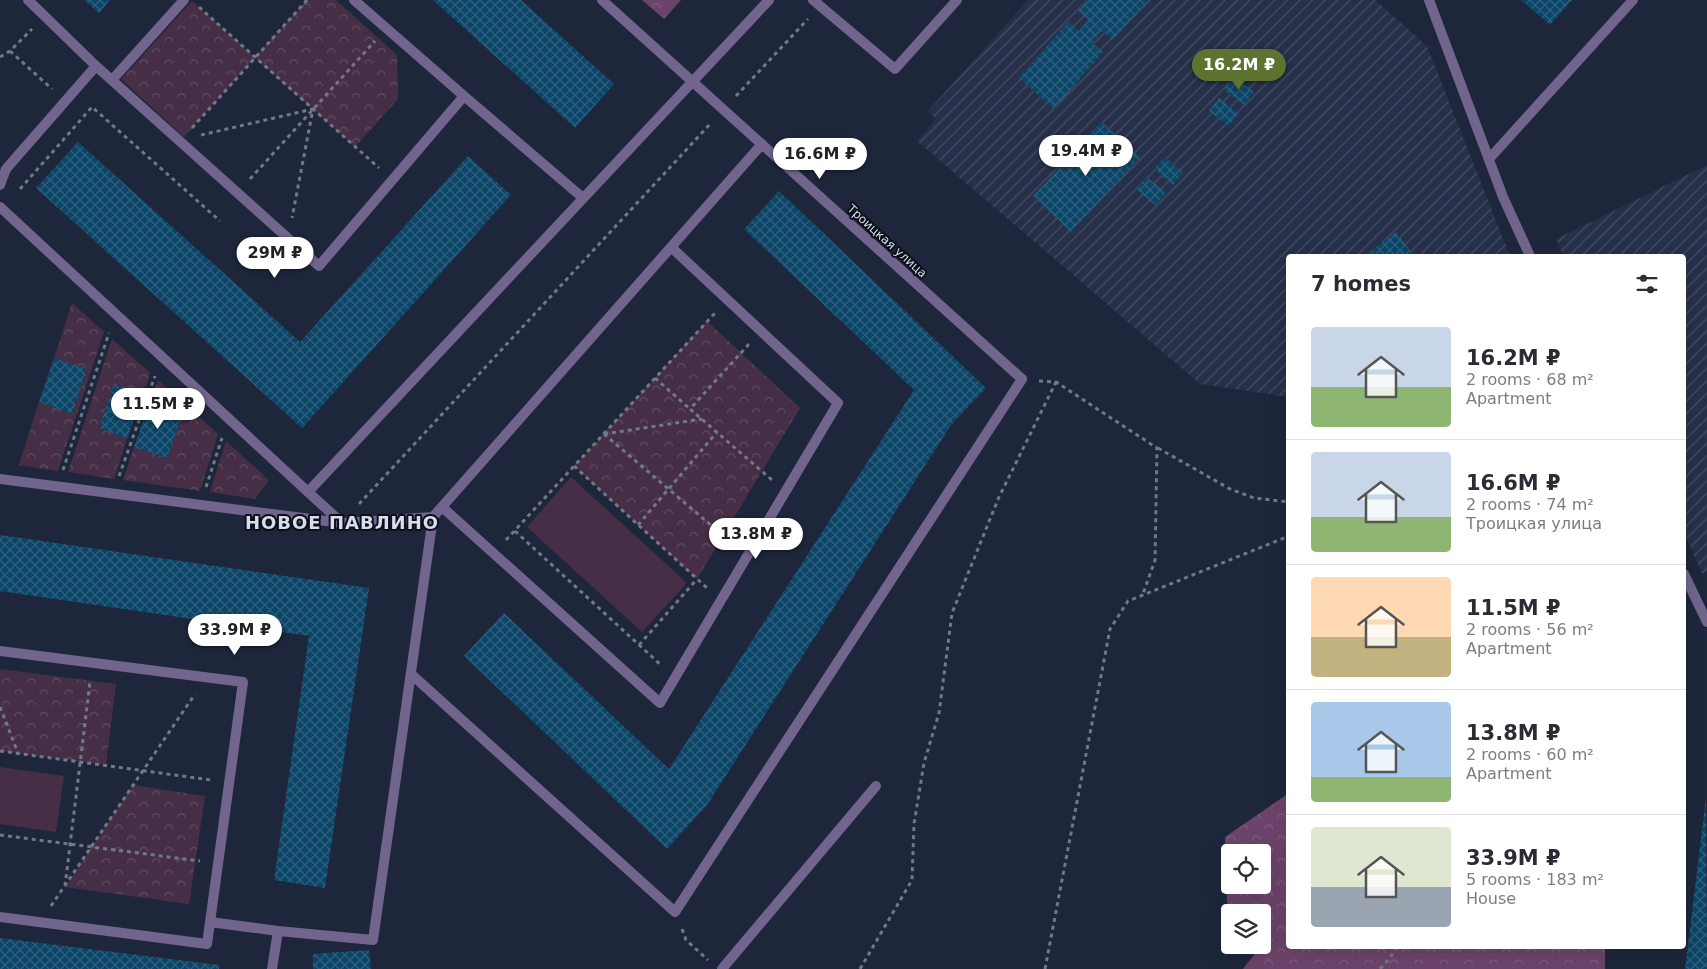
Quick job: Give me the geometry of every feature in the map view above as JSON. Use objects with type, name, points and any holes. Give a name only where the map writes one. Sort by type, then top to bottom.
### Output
[{"type":"street","points":[[28,0],[96,66],[181,140],[319,266],[464,96]]},
{"type":"street","points":[[112,80],[188,0]]},
{"type":"street","points":[[354,0],[583,198]]},
{"type":"street","name":"Троицкая улица","points":[[602,0],[1022,379]]},
{"type":"street","points":[[308,492],[768,0]]},
{"type":"street","points":[[817,3],[894,69],[957,0]]},
{"type":"street","points":[[1429,0],[1503,197],[1529,254]]},
{"type":"street","points":[[1489,159],[1634,0]]},
{"type":"street","points":[[0,185],[6,169],[96,66]]},
{"type":"street","points":[[210,922],[373,940],[433,517],[762,144]]},
{"type":"street","points":[[0,207],[342,523]]},
{"type":"street","points":[[442,506],[660,702],[838,403],[672,248]]},
{"type":"street","points":[[411,674],[675,912],[1022,379]]},
{"type":"street","points":[[0,479],[342,523],[433,517]]},
{"type":"street","points":[[1686,578],[1707,622]]},
{"type":"street","points":[[0,651],[243,682],[207,944],[0,916]]},
{"type":"street","points":[[722,969],[876,786]]},
{"type":"street","points":[[272,969],[278,931]]},
{"type":"path","points":[[188,0],[392,180]]},
{"type":"path","points":[[181,140],[307,0]]},
{"type":"path","points":[[342,523],[724,110],[817,3]]},
{"type":"path","points":[[0,57],[10,51],[44,15]]},
{"type":"path","points":[[238,193],[387,28]]},
{"type":"path","points":[[10,51],[65,102]]},
{"type":"path","points":[[18,192],[92,107],[220,221]]},
{"type":"path","points":[[181,140],[313,109]]},
{"type":"path","points":[[288,238],[313,109]]},
{"type":"path","points":[[494,553],[727,299]]},
{"type":"path","points":[[58,486],[116,314]]},
{"type":"path","points":[[690,409],[761,331]]},
{"type":"path","points":[[113,493],[162,356]]},
{"type":"path","points":[[655,378],[785,492]]},
{"type":"path","points":[[1022,379],[1056,382],[1157,448],[1230,489],[1254,498],[1286,502]]},
{"type":"path","points":[[860,969],[912,880],[914,824],[924,763],[939,713],[952,613],[999,497],[1056,382]]},
{"type":"path","points":[[200,504],[228,418]]},
{"type":"path","points":[[604,434],[702,419]]},
{"type":"path","points":[[638,525],[717,432]]},
{"type":"path","points":[[604,434],[747,556]]},
{"type":"path","points":[[1143,595],[1155,560],[1157,448]]},
{"type":"path","points":[[574,466],[721,600]]},
{"type":"path","points":[[515,531],[674,677]]},
{"type":"path","points":[[1045,969],[1110,629],[1128,601],[1286,537]]},
{"type":"path","points":[[639,644],[698,579]]},
{"type":"path","points":[[65,887],[92,663]]},
{"type":"path","points":[[40,922],[206,677]]},
{"type":"path","points":[[0,707],[19,754]]},
{"type":"path","points":[[0,751],[229,783]]},
{"type":"path","points":[[0,835],[218,864]]},
{"type":"path","points":[[675,912],[686,940],[712,964]]},
{"type":"path","points":[[1380,969],[1395,949]]},
{"type":"shaded area","points":[[1028,0],[1375,0],[1427,46],[1509,254],[1286,254],[1286,397],[1200,384],[917,141],[936,119],[928,111]]},
{"type":"shaded area","points":[[1707,165],[1707,571],[1702,574],[1686,537],[1686,254],[1562,254],[1556,239]]},
{"type":"green space","points":[[307,0],[336,0],[397,55],[398,99],[355,147],[255,58],[184,137],[121,79],[192,1],[255,57]]},
{"type":"green space","points":[[642,0],[681,0],[664,19]]},
{"type":"green space","points":[[72,303],[104,332],[58,471],[19,465],[39,402],[72,414],[87,370],[54,358]]},
{"type":"green space","points":[[707,321],[800,408],[697,579],[574,466]]},
{"type":"green space","points":[[112,339],[150,373],[143,394],[114,385],[99,428],[127,439],[114,479],[68,472]]},
{"type":"green space","points":[[158,380],[218,434],[200,491],[123,480],[134,447],[167,458],[183,414],[150,402]]},
{"type":"green space","points":[[226,441],[269,480],[255,499],[210,492]]},
{"type":"green space","points":[[571,477],[687,583],[642,632],[527,527]]},
{"type":"green space","points":[[0,669],[116,684],[106,765],[0,751]]},
{"type":"green space","points":[[0,767],[64,776],[56,832],[0,824]]},
{"type":"green space","points":[[133,785],[205,796],[189,904],[65,887]]},
{"type":"green space","points":[[1286,795],[1286,949],[1605,949],[1605,969],[1243,969],[1254,954],[1271,954],[1271,904],[1228,904],[1227,894],[1271,894],[1271,844],[1225,844],[1225,837]]},
{"type":"building","points":[[84,0],[110,0],[99,13]]},
{"type":"building","points":[[433,0],[521,0],[614,84],[575,128]]},
{"type":"building","points":[[1087,0],[1149,0],[1113,40],[1102,31],[1092,43],[1103,52],[1054,109],[1019,78],[1069,21],[1079,31],[1088,20],[1078,10]]},
{"type":"building","points":[[1521,0],[1572,0],[1550,25]]},
{"type":"building","points":[[1234,78],[1254,92],[1244,105],[1224,90]]},
{"type":"building","points":[[1219,98],[1238,113],[1229,126],[1209,111]]},
{"type":"building","points":[[1102,122],[1140,158],[1071,232],[1033,196]]},
{"type":"building","points":[[78,142],[300,342],[468,156],[511,195],[302,428],[36,188]]},
{"type":"building","points":[[1165,157],[1183,173],[1173,185],[1154,169]]},
{"type":"building","points":[[1147,177],[1166,193],[1155,205],[1136,189]]},
{"type":"building","points":[[779,191],[986,388],[951,425],[707,805],[667,849],[464,656],[504,613],[669,769],[914,390],[744,229]]},
{"type":"building","points":[[1396,232],[1412,254],[1367,254]]},
{"type":"building","points":[[54,358],[87,369],[72,414],[39,402]]},
{"type":"building","points":[[114,384],[143,394],[127,439],[99,428]]},
{"type":"building","points":[[150,402],[183,414],[167,458],[134,447]]},
{"type":"building","points":[[0,535],[369,588],[325,888],[274,880],[309,636],[0,591]]},
{"type":"building","points":[[1706,798],[1707,969],[1685,969]]},
{"type":"building","points":[[0,938],[219,965],[219,969],[0,969]]},
{"type":"building","points":[[369,950],[371,969],[313,969],[313,954]]},
{"type":"district","name":"НОВОЕ ПАВЛИНО","points":[[342,523]]}]
